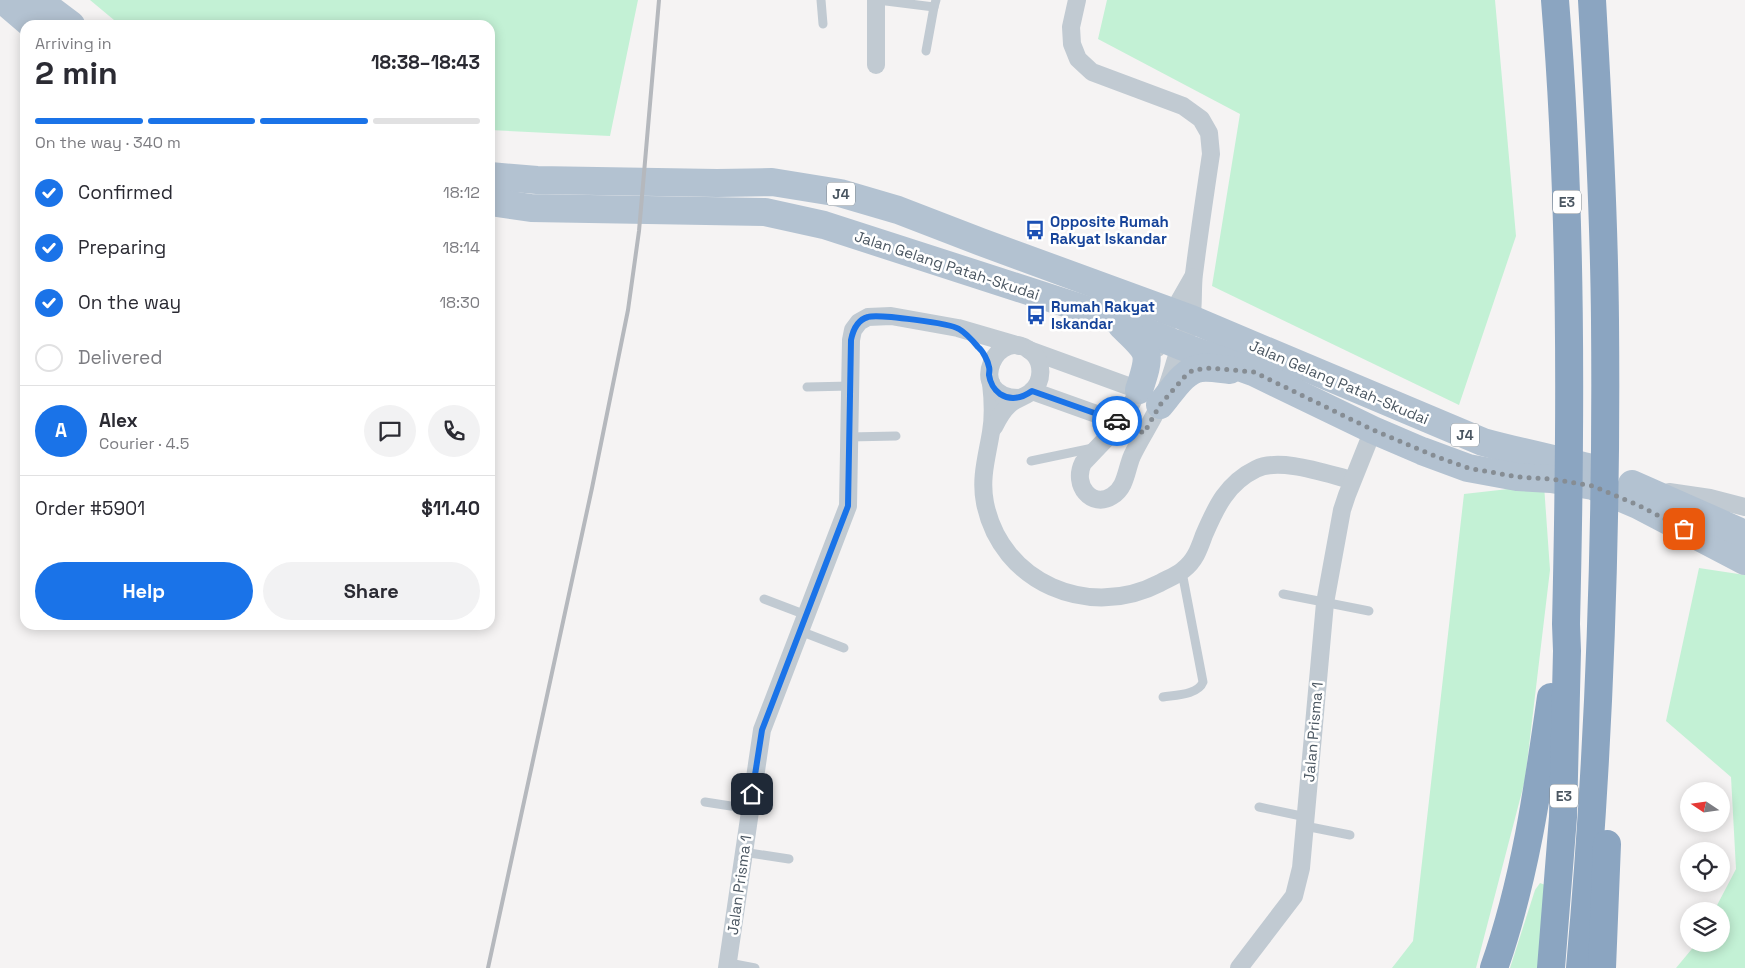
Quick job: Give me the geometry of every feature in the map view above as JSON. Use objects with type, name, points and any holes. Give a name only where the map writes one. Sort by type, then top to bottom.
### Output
[{"type":"highway","name":"E3","points":[[1551,968],[1563,817],[1568,651],[1566,624],[1569,405],[1566,178],[1555,0]]},
{"type":"highway","name":"E3","points":[[1580,968],[1592,809],[1601,629],[1605,416],[1602,173],[1592,0]]},
{"type":"highway","points":[[1494,968],[1518,884],[1534,813],[1557,656],[1566,624]]},
{"type":"highway","points":[[1601,629],[1610,661],[1609,809],[1602,968]]},
{"type":"main road","points":[[3,0],[26,20]]},
{"type":"main road","points":[[38,0],[64,20]]},
{"type":"main road","name":"Jalan Gelang Patah-Skudai","points":[[495,176],[547,180],[772,182],[840,193],[898,210],[1182,316],[1483,442],[1518,452],[1549,457],[1593,468],[1646,489],[1745,534]]},
{"type":"main road","name":"Jalan Gelang Patah-Skudai","points":[[495,203],[531,208],[765,212],[824,225],[1115,319],[1171,343],[1254,372],[1373,430],[1468,468],[1518,477],[1551,479],[1593,486],[1638,505],[1745,561]]},
{"type":"main road","points":[[1115,319],[1140,344],[1147,354],[1149,398]]},
{"type":"main road","points":[[1149,398],[1193,370],[1211,368],[1254,372]]},
{"type":"street","points":[[876,66],[877,0]]},
{"type":"street","points":[[1077,0],[1071,27],[1072,44],[1078,59],[1092,72],[1183,106],[1201,119],[1209,133],[1211,154],[1193,277],[1182,316],[1149,398],[1144,433],[1132,458],[1123,485],[1118,492],[1110,498],[1093,498],[1081,486],[1079,478],[1083,463],[1122,422],[1149,398],[1171,343]]},
{"type":"street","name":"Jalan Prisma 1","points":[[728,966],[762,730],[848,506],[851,340],[853,330],[859,322],[868,317],[891,316],[958,328],[1024,348],[1149,398]]},
{"type":"street","points":[[958,328],[980,349],[996,390],[1002,395],[1010,398],[1025,395],[1122,422],[1144,433]]},
{"type":"street","points":[[992,432],[1002,413],[1038,385],[1041,369],[1038,361],[1034,354],[1024,348],[1012,346],[1004,348],[997,353],[990,375],[994,410],[992,432],[983,473],[985,503],[993,528],[1006,551],[1023,569],[1050,588],[1078,597],[1120,597],[1150,588],[1182,572],[1195,559],[1210,520],[1223,495],[1238,480],[1258,468],[1284,464],[1352,480]]},
{"type":"street","name":"Jalan Prisma 1","points":[[1239,968],[1294,896],[1301,868],[1325,603],[1342,510],[1352,480],[1373,430]]},
{"type":"street","points":[[1646,489],[1710,498],[1745,507]]},
{"type":"lane","points":[[821,0],[823,24]]},
{"type":"lane","points":[[877,0],[935,4],[926,51]]},
{"type":"lane","points":[[807,387],[850,386]]},
{"type":"lane","points":[[849,437],[896,436]]},
{"type":"lane","points":[[1031,461],[1098,447]]},
{"type":"lane","points":[[1162,697],[1194,691],[1202,686],[1203,682],[1182,572]]},
{"type":"lane","points":[[1283,594],[1369,611]]},
{"type":"lane","points":[[764,599],[844,648]]},
{"type":"lane","points":[[705,802],[750,809]]},
{"type":"lane","points":[[1259,808],[1350,835]]},
{"type":"lane","points":[[743,852],[789,859]]},
{"type":"lane","points":[[728,966],[754,968]]},
{"type":"green space","points":[[90,0],[638,0],[610,136],[495,130],[495,20],[114,20]]},
{"type":"green space","points":[[1107,0],[1495,0],[1516,236],[1459,405],[1212,286],[1240,114],[1098,39]]},
{"type":"green space","points":[[1544,485],[1550,570],[1525,780],[1476,968],[1392,968],[1413,941],[1464,494]]},
{"type":"green space","points":[[1699,568],[1745,575],[1745,968],[1676,968],[1689,952],[1730,952],[1730,902],[1719,902],[1724,892],[1730,892],[1730,880],[1736,869],[1731,777],[1666,721]]},
{"type":"green space","points":[[1540,883],[1548,886],[1538,968],[1510,968],[1535,890]]},
{"type":"railway","points":[[488,968],[592,488],[628,310],[639,231],[659,0]]},
{"type":"way so far","points":[[1117,421],[1144,433],[1160,405],[1186,375],[1193,370],[1211,368],[1254,372],[1373,430],[1437,457],[1468,468],[1518,477],[1551,479],[1593,486],[1638,505],[1684,529]]},
{"type":"place","name":"Opposite Rumah Rakyat Iskandar","points":[[1035,230]]},
{"type":"place","name":"Rumah Rakyat Iskandar","points":[[1036,315]]},
{"type":"route","points":[[752,794],[762,730],[848,506],[851,340],[853,330],[859,322],[868,317],[891,316],[958,328],[980,349],[989,367],[991,383],[1002,395],[1018,398],[1026,396],[1032,391],[1117,421]]}]
